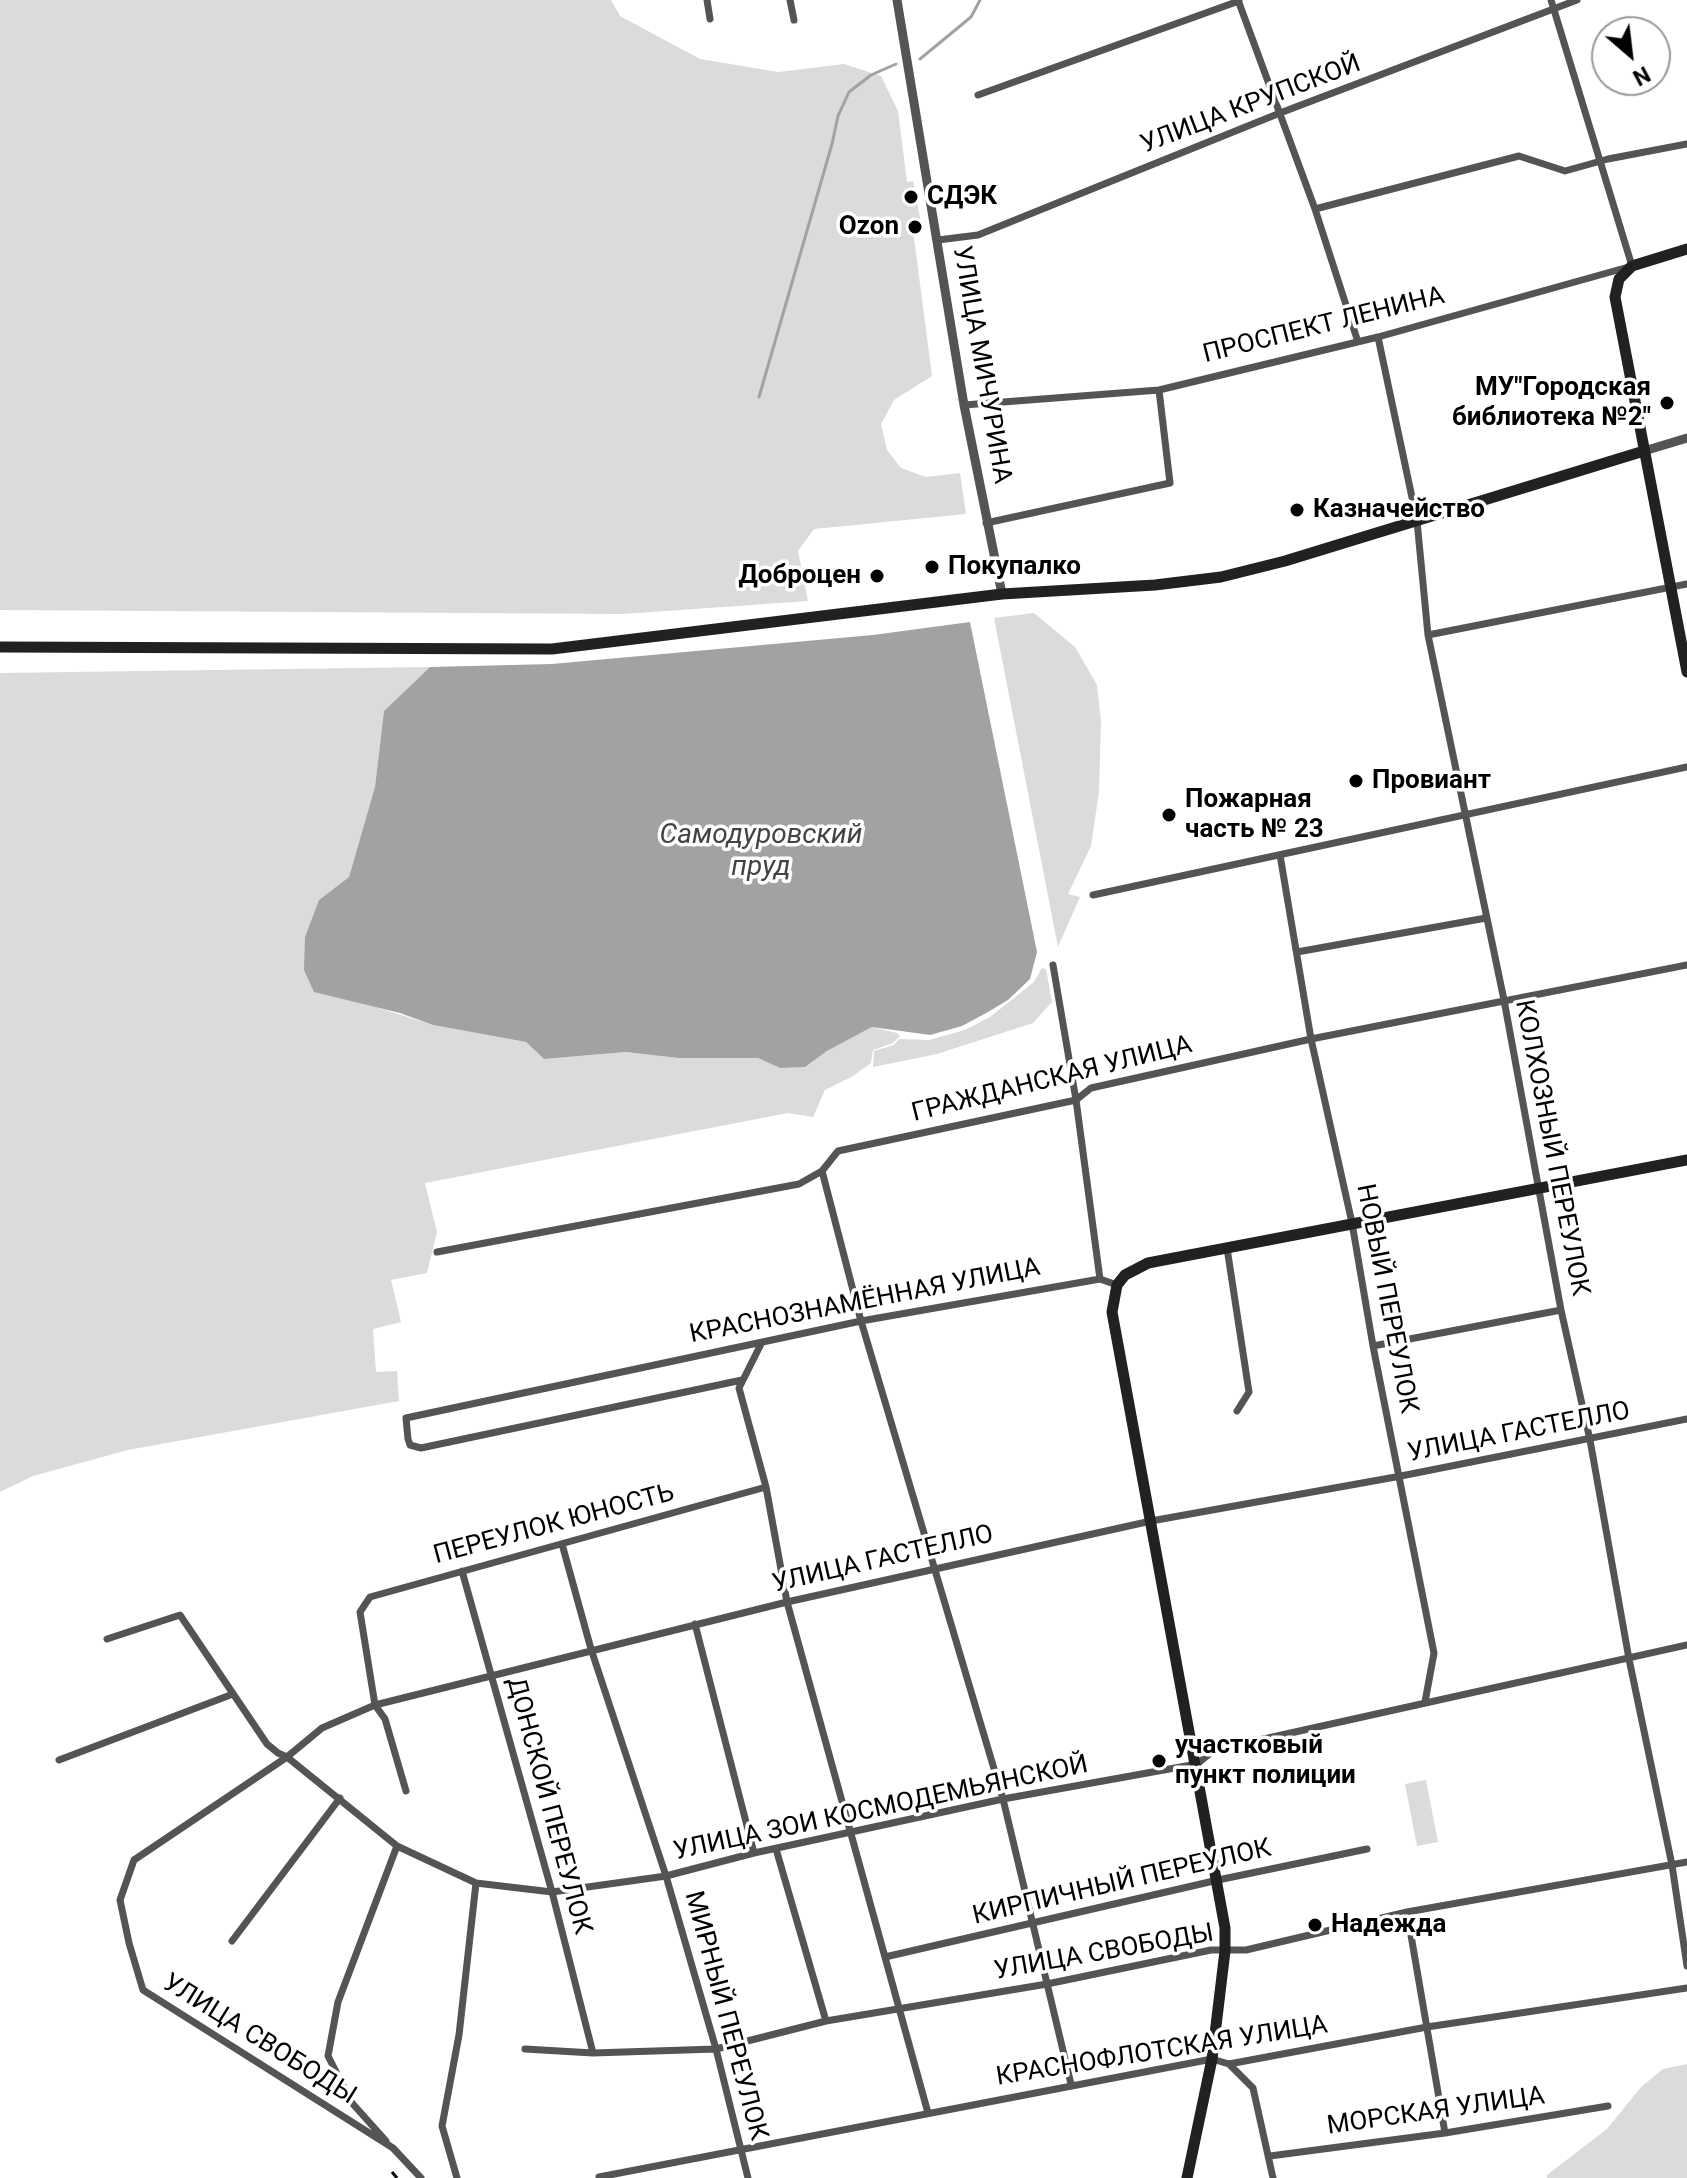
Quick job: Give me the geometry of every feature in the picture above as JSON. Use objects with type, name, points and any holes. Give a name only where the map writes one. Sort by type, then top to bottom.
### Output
[{"type":"main road","name":"ПРОСПЕКТ ЛЕНИНА","points":[[1632,266],[1687,249]]},
{"type":"main road","points":[[1632,266],[1619,279],[1615,297],[1687,672]]},
{"type":"main road","points":[[0,647],[552,649],[1002,594],[1155,585],[1221,577],[1285,561],[1644,451]]},
{"type":"main road","points":[[1187,2178],[1212,2059],[1225,1928],[1112,1312],[1117,1285],[1125,1275],[1148,1263],[1687,1160]]},
{"type":"street","points":[[707,0],[710,19]]},
{"type":"street","points":[[790,0],[794,20]]},
{"type":"street","name":"УЛИЦА МИЧУРИНА","points":[[897,0],[964,405],[1002,594]]},
{"type":"street","points":[[1551,0],[1632,266]]},
{"type":"street","name":"УЛИЦА КРУПСКОЙ","points":[[938,240],[978,235],[1280,113],[1577,0]]},
{"type":"street","points":[[978,95],[1239,1],[1315,209],[1358,342]]},
{"type":"street","points":[[1315,209],[1519,156],[1565,171],[1687,144]]},
{"type":"street","name":"ПРОСПЕКТ ЛЕНИНА","points":[[964,405],[1159,390],[1378,337],[1632,266]]},
{"type":"street","name":"КОЛХОЗНЫЙ ПЕРЕУЛОК","points":[[1378,337],[1417,521],[1428,635],[1504,1000],[1561,1310],[1590,1440],[1629,1659],[1672,1865],[1687,1966]]},
{"type":"street","points":[[986,523],[1170,483],[1159,390]]},
{"type":"street","points":[[1644,451],[1687,438]]},
{"type":"street","points":[[1428,635],[1687,584]]},
{"type":"street","points":[[1093,895],[1687,767]]},
{"type":"street","name":"НОВЫЙ ПЕРЕУЛОК","points":[[1280,855],[1311,1039],[1352,1223],[1373,1346],[1434,1653],[1425,1702]]},
{"type":"street","points":[[1297,952],[1486,918]]},
{"type":"street","points":[[1053,965],[1076,1100],[1100,1279]]},
{"type":"street","name":"ГРАЖДАНСКАЯ УЛИЦА","points":[[437,1252],[799,1184],[822,1171],[838,1151],[1076,1100],[1091,1088],[1311,1039],[1687,965]]},
{"type":"street","points":[[822,1171],[861,1321],[1003,1799],[1071,2084]]},
{"type":"street","points":[[1227,1248],[1249,1392],[1237,1411]]},
{"type":"street","name":"КРАСНОЗНАМЁННАЯ УЛИЦА","points":[[742,1380],[421,1448],[410,1445],[408,1439],[406,1418],[861,1321],[1100,1279],[1117,1285]]},
{"type":"street","points":[[1373,1346],[1561,1310]]},
{"type":"street","points":[[761,1344],[739,1388],[766,1487],[787,1602],[928,2113]]},
{"type":"street","name":"УЛИЦА ГАСТЕЛЛО","points":[[134,1860],[287,1757],[322,1728],[375,1705],[787,1602],[1151,1521],[1401,1476],[1687,1419]]},
{"type":"street","name":"ПЕРЕУЛОК ЮНОСТЬ","points":[[375,1705],[360,1612],[370,1597],[766,1487]]},
{"type":"street","name":"МИРНЫЙ ПЕРЕУЛОК","points":[[562,1544],[591,1649],[666,1876],[716,2049],[748,2178]]},
{"type":"street","name":"ДОНСКОЙ ПЕРЕУЛОК","points":[[462,1571],[552,1892],[593,2053]]},
{"type":"street","name":"УЛИЦА ЗОИ КОСМОДЕМЬЯНСКОЙ","points":[[107,1639],[180,1615],[267,1744],[340,1798],[397,1846],[476,1883],[552,1892],[666,1876],[754,1853],[1003,1799],[1197,1764],[1214,1750],[1687,1645]]},
{"type":"street","points":[[695,1624],[754,1853]]},
{"type":"street","points":[[59,1760],[233,1694]]},
{"type":"street","points":[[375,1705],[385,1719],[406,1791]]},
{"type":"street","points":[[232,1941],[340,1798]]},
{"type":"street","points":[[393,2148],[352,2103],[328,2056],[338,2002],[397,1846]]},
{"type":"street","points":[[776,1849],[826,2021]]},
{"type":"street","name":"КИРПИЧНЫЙ ПЕРЕУЛОК","points":[[885,1957],[1367,1849]]},
{"type":"street","name":"УЛИЦА СВОБОДЫ","points":[[134,1860],[120,1900],[143,1990],[393,2148],[421,2178]]},
{"type":"street","name":"УЛИЦА СВОБОДЫ","points":[[525,2049],[593,2053],[716,2049],[826,2021],[1047,1984],[1211,1950],[1246,1950],[1407,1912],[1687,1862]]},
{"type":"street","points":[[457,2178],[442,2126],[459,2035],[476,1883]]},
{"type":"street","points":[[1407,1912],[1445,2133]]},
{"type":"street","name":"КРАСНОФЛОТСКАЯ УЛИЦА","points":[[599,2177],[741,2147],[1212,2059],[1229,2064],[1427,2027],[1687,1988]]},
{"type":"street","points":[[1229,2064],[1253,2088],[1273,2178]]},
{"type":"street","name":"МОРСКАЯ УЛИЦА","points":[[1270,2156],[1445,2133],[1608,2106]]},
{"type":"shaded area","points":[[0,0],[611,0],[620,16],[700,59],[778,72],[844,64],[881,76],[898,111],[907,182],[913,181],[922,228],[913,230],[932,376],[894,400],[881,424],[887,450],[901,468],[926,477],[960,473],[966,514],[814,529],[798,551],[808,601],[623,614],[0,610]]},
{"type":"shaded area","points":[[1034,613],[1075,647],[1097,685],[1101,721],[1099,792],[1091,846],[1068,894],[1080,897],[1058,947],[994,618]]},
{"type":"shaded area","points":[[430,667],[384,711],[375,788],[349,877],[319,900],[363,1003],[433,1025],[526,1042],[544,1059],[626,1052],[678,1058],[758,1058],[780,1068],[805,1067],[827,1051],[872,1027],[900,1036],[893,1043],[873,1050],[871,1063],[853,1076],[825,1090],[813,1117],[788,1113],[425,1183],[437,1232],[427,1273],[391,1280],[401,1322],[373,1329],[376,1372],[397,1371],[399,1401],[128,1450],[33,1476],[0,1492],[0,673]]},
{"type":"shaded area","points":[[1042,968],[1046,969],[1052,1002],[1033,1023],[937,1054],[873,1067],[874,1051],[894,1045],[899,1039],[929,1040],[965,1030],[990,1017],[1034,982]]},
{"type":"shaded area","points":[[1426,1780],[1438,1842],[1417,1846],[1405,1784]]},
{"type":"shaded area","points":[[1687,2064],[1687,2178],[1547,2178],[1607,2129],[1641,2087],[1663,2069]]},
{"type":"water","name":"Самодуровский пруд","points":[[970,622],[1037,952],[1030,979],[1008,1000],[988,1012],[962,1026],[930,1035],[872,1027],[827,1051],[805,1067],[780,1068],[758,1058],[678,1058],[626,1052],[544,1059],[526,1042],[433,1025],[400,1013],[314,992],[304,970],[305,937],[319,900],[349,877],[375,787],[384,711],[430,667],[552,664],[873,635]]},
{"type":"waterway","points":[[920,59],[971,17],[980,0]]},
{"type":"waterway","points":[[759,397],[838,116],[849,92],[871,75],[896,64]]},
{"type":"railway","points":[[392,2172],[397,2178]]},
{"type":"place","name":"СДЭК","points":[[911,197]]},
{"type":"place","name":"Ozon","points":[[915,227]]},
{"type":"place","name":"МУ\"Городская библиотека №2\"","points":[[1667,403]]},
{"type":"place","name":"Казначейство","points":[[1297,510]]},
{"type":"place","name":"Покупалко","points":[[932,567]]},
{"type":"place","name":"Доброцен","points":[[877,576]]},
{"type":"place","name":"Провиант","points":[[1356,781]]},
{"type":"place","name":"Пожарная часть № 23","points":[[1169,815]]},
{"type":"place","name":"участковый пункт полиции","points":[[1159,1761]]},
{"type":"place","name":"Надежда","points":[[1315,1925]]}]
